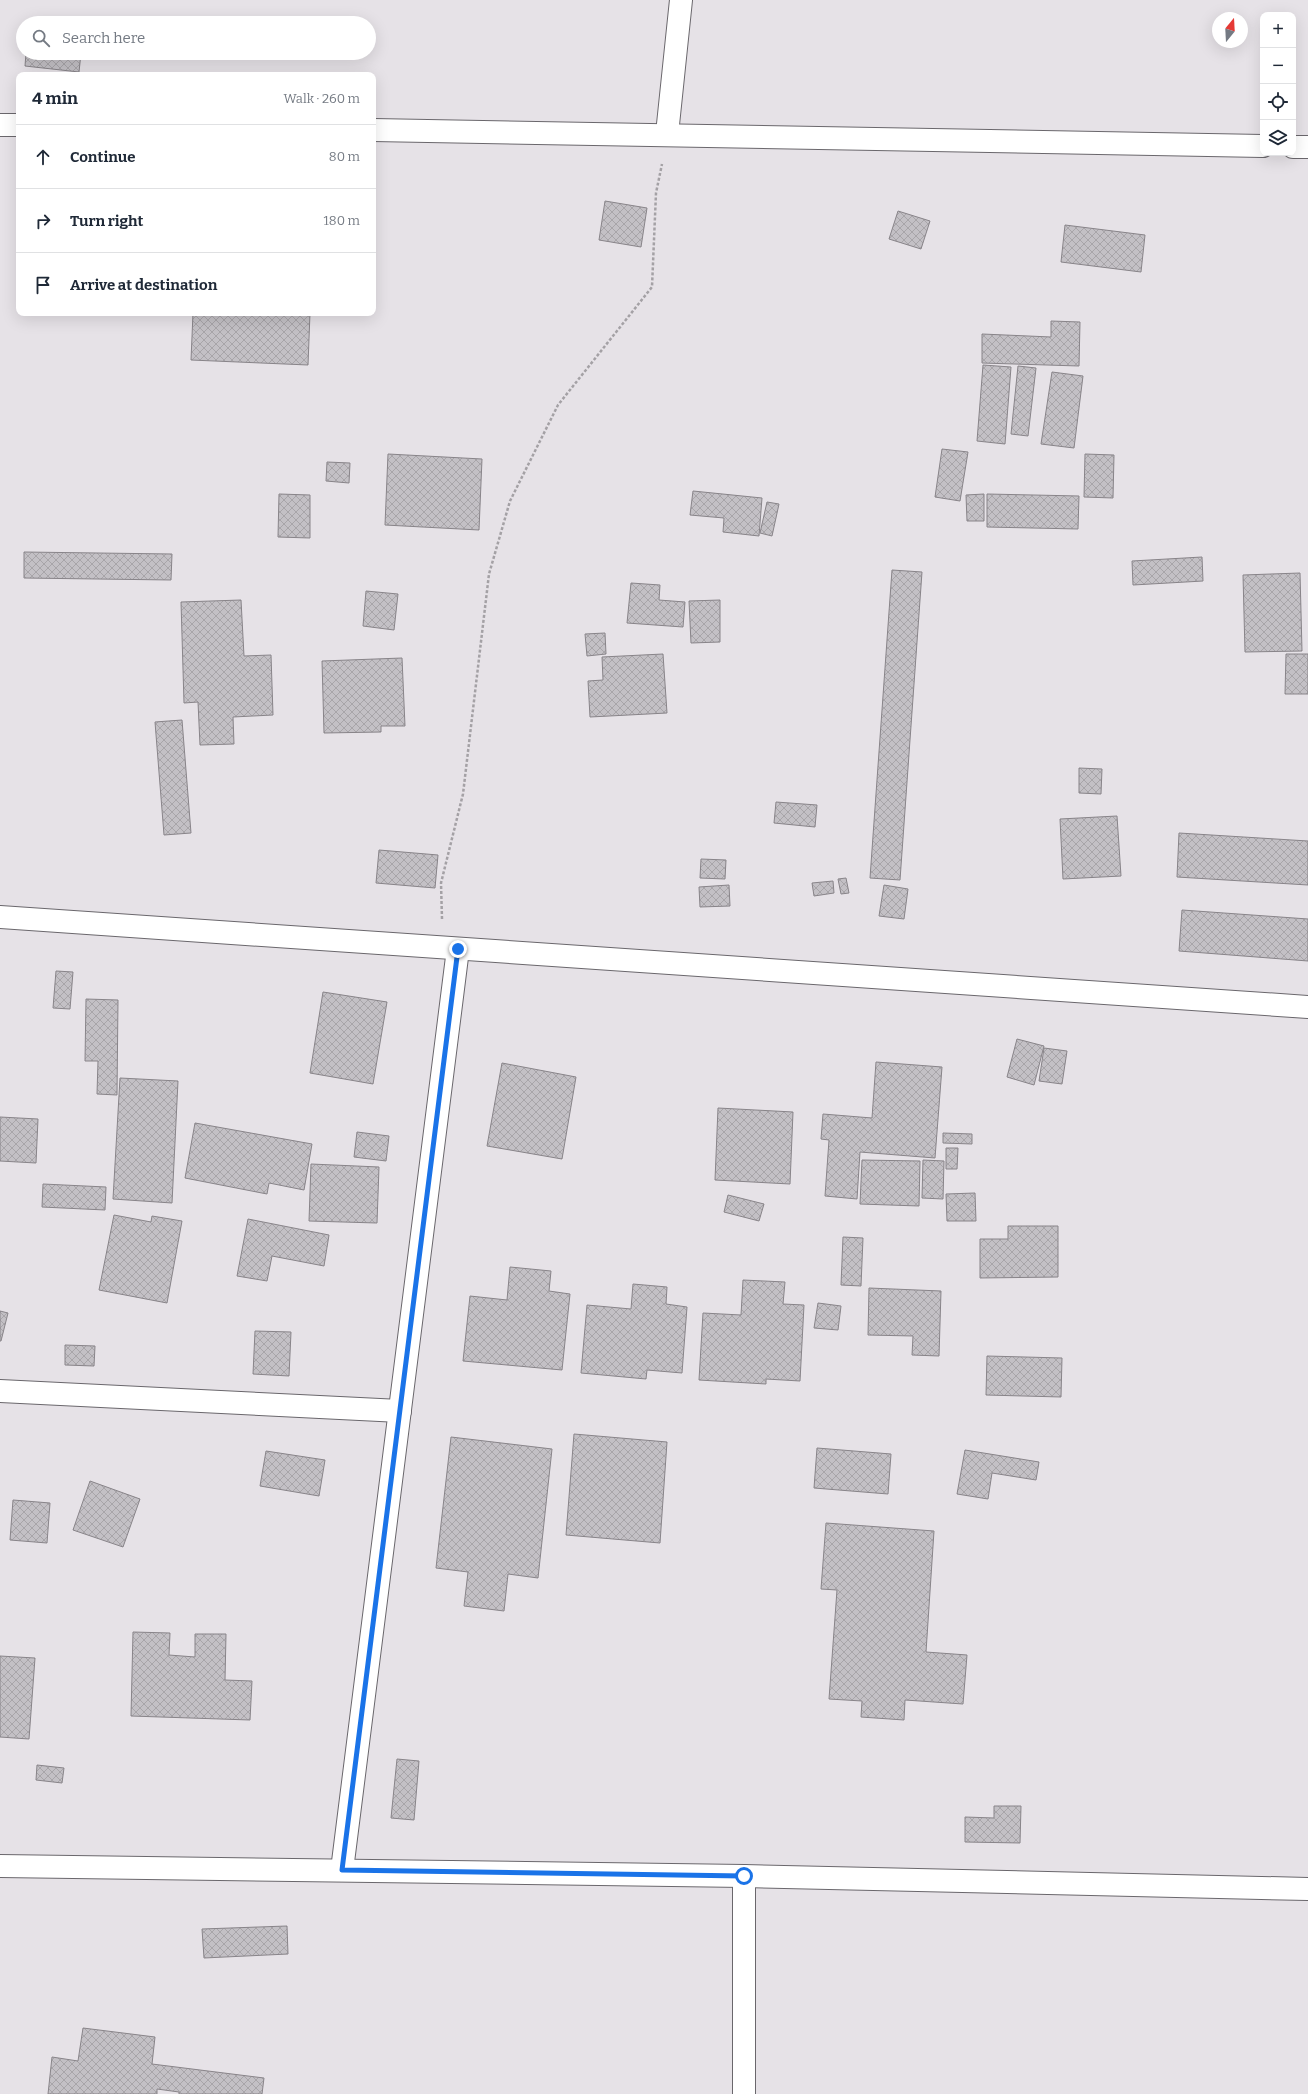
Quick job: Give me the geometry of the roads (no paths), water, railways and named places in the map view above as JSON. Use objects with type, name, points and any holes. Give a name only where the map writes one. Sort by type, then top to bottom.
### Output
[{"type":"street","points":[[667,134],[681,0]]},
{"type":"street","points":[[0,124],[16,125]]},
{"type":"street","points":[[376,130],[667,134],[1260,146]]},
{"type":"street","points":[[1296,147],[1308,147]]},
{"type":"street","points":[[0,917],[1308,1007]]},
{"type":"street","points":[[342,1870],[458,949]]},
{"type":"street","points":[[0,1391],[400,1411]]},
{"type":"street","points":[[0,1866],[744,1876],[1308,1889]]},
{"type":"street","points":[[744,1876],[744,2094]]}]
